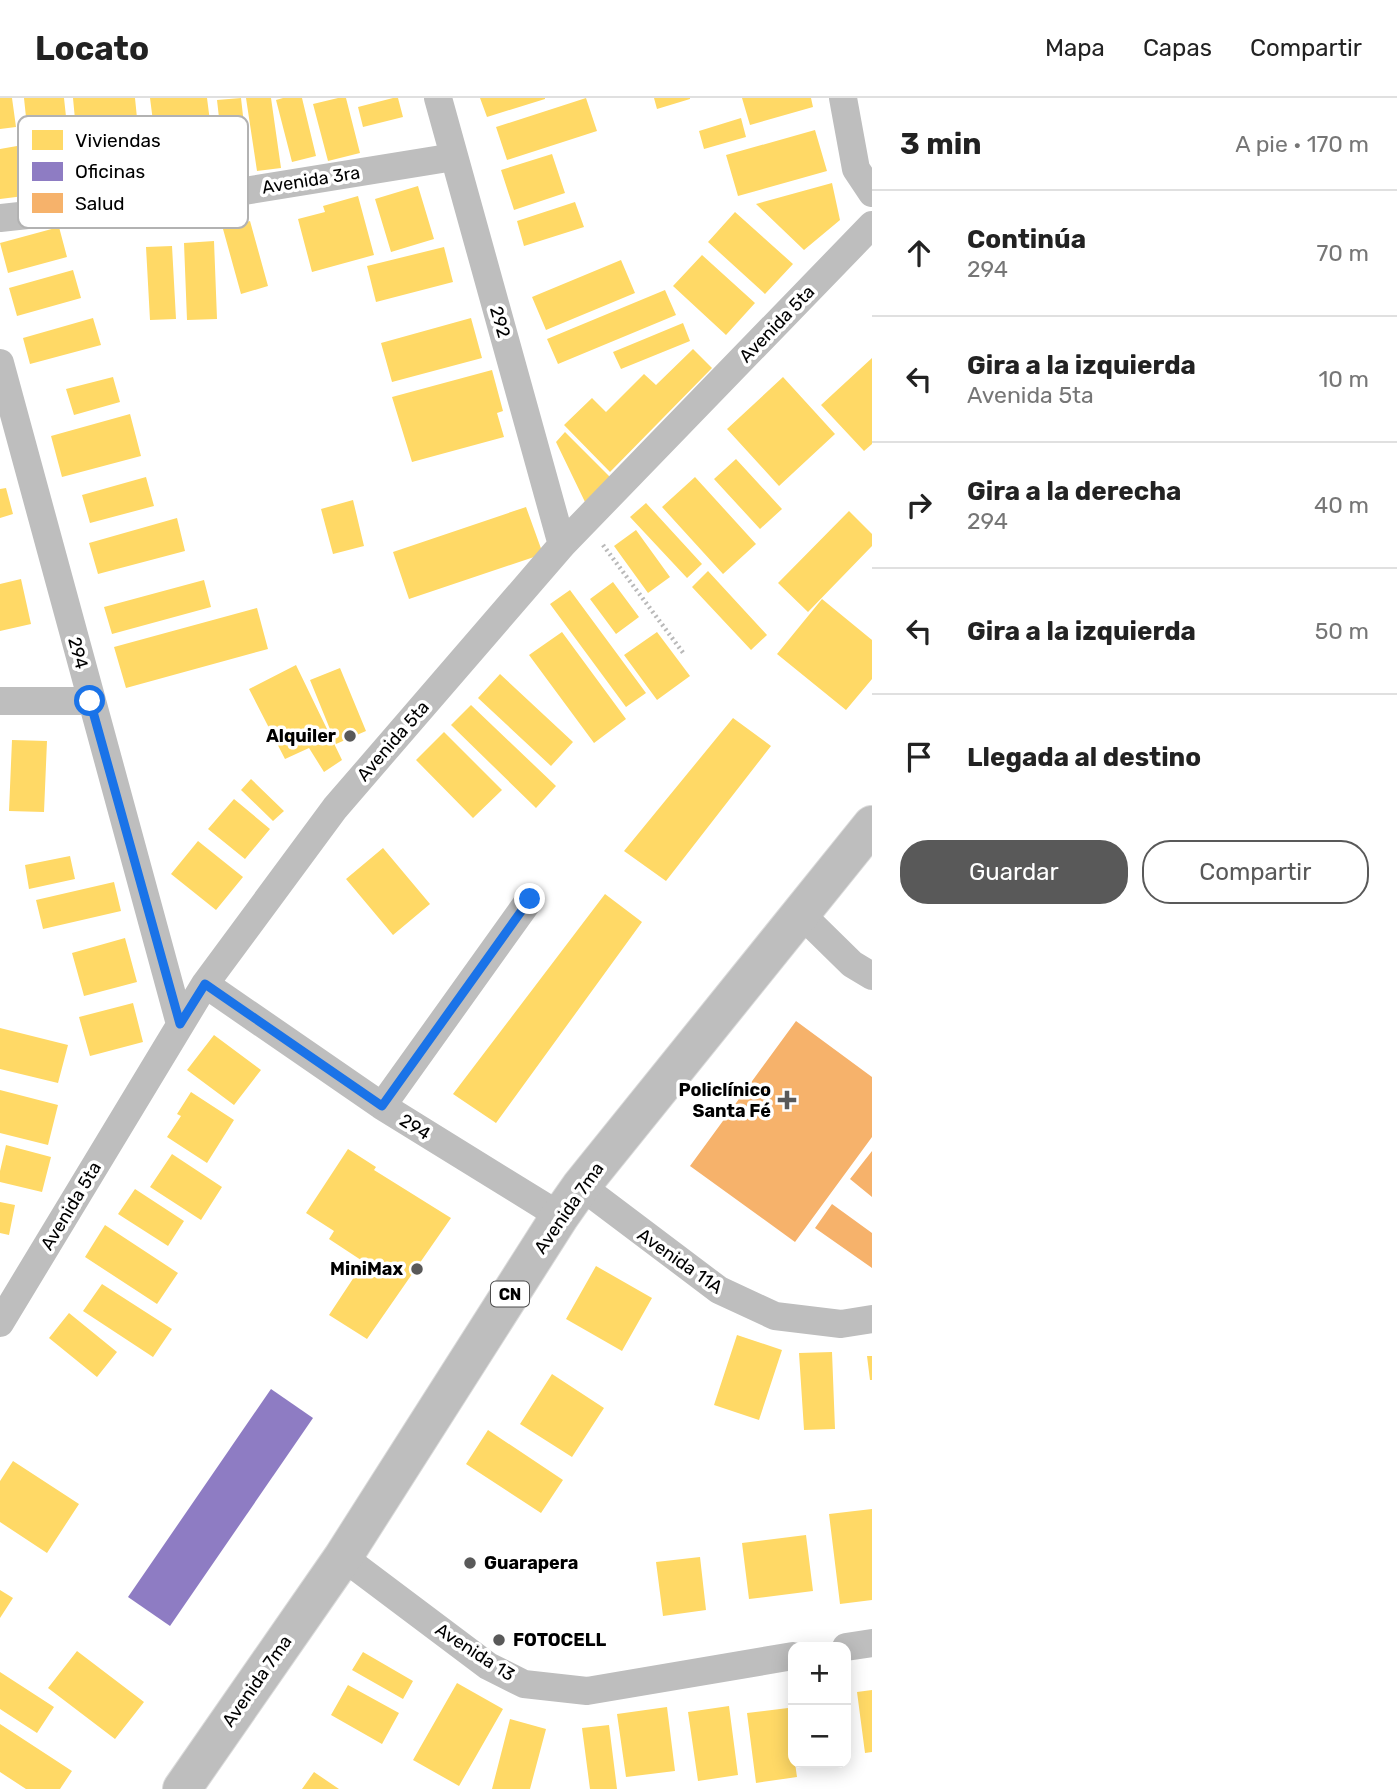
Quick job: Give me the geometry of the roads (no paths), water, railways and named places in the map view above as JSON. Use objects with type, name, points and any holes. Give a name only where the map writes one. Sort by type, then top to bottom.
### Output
[{"type":"highway","name":"Avenida 7ma","points":[[182,1789],[343,1557],[570,1201],[872,825]]},
{"type":"street","name":"292","points":[[438,98],[562,545]]},
{"type":"street","points":[[843,98],[856,169],[872,193]]},
{"type":"street","name":"Avenida 3ra","points":[[248,190],[454,157]]},
{"type":"street","name":"Avenida 3ra","points":[[0,218],[18,216]]},
{"type":"street","name":"Avenida 5ta","points":[[0,1323],[9,1294],[205,984],[335,808],[562,545],[872,225]]},
{"type":"street","name":"294","points":[[0,363],[180,1024]]},
{"type":"street","points":[[0,701],[90,701]]},
{"type":"street","points":[[382,1106],[530,899]]},
{"type":"street","points":[[800,913],[852,964],[872,976]]},
{"type":"street","name":"294","points":[[205,984],[382,1106],[570,1201]]},
{"type":"street","name":"Avenida 11A","points":[[570,1201],[719,1290],[775,1316],[841,1324],[872,1319]]},
{"type":"street","name":"Avenida 13","points":[[343,1557],[488,1665],[524,1684],[587,1691],[788,1657]]},
{"type":"street","points":[[851,1646],[872,1643]]},
{"type":"place","name":"Alquiler","points":[[350,736]]},
{"type":"place","name":"Policlínico Santa Fé","points":[[787,1100]]},
{"type":"place","name":"MiniMax","points":[[417,1269]]},
{"type":"place","name":"Guarapera","points":[[470,1563]]},
{"type":"place","name":"FOTOCELL","points":[[499,1640]]}]
